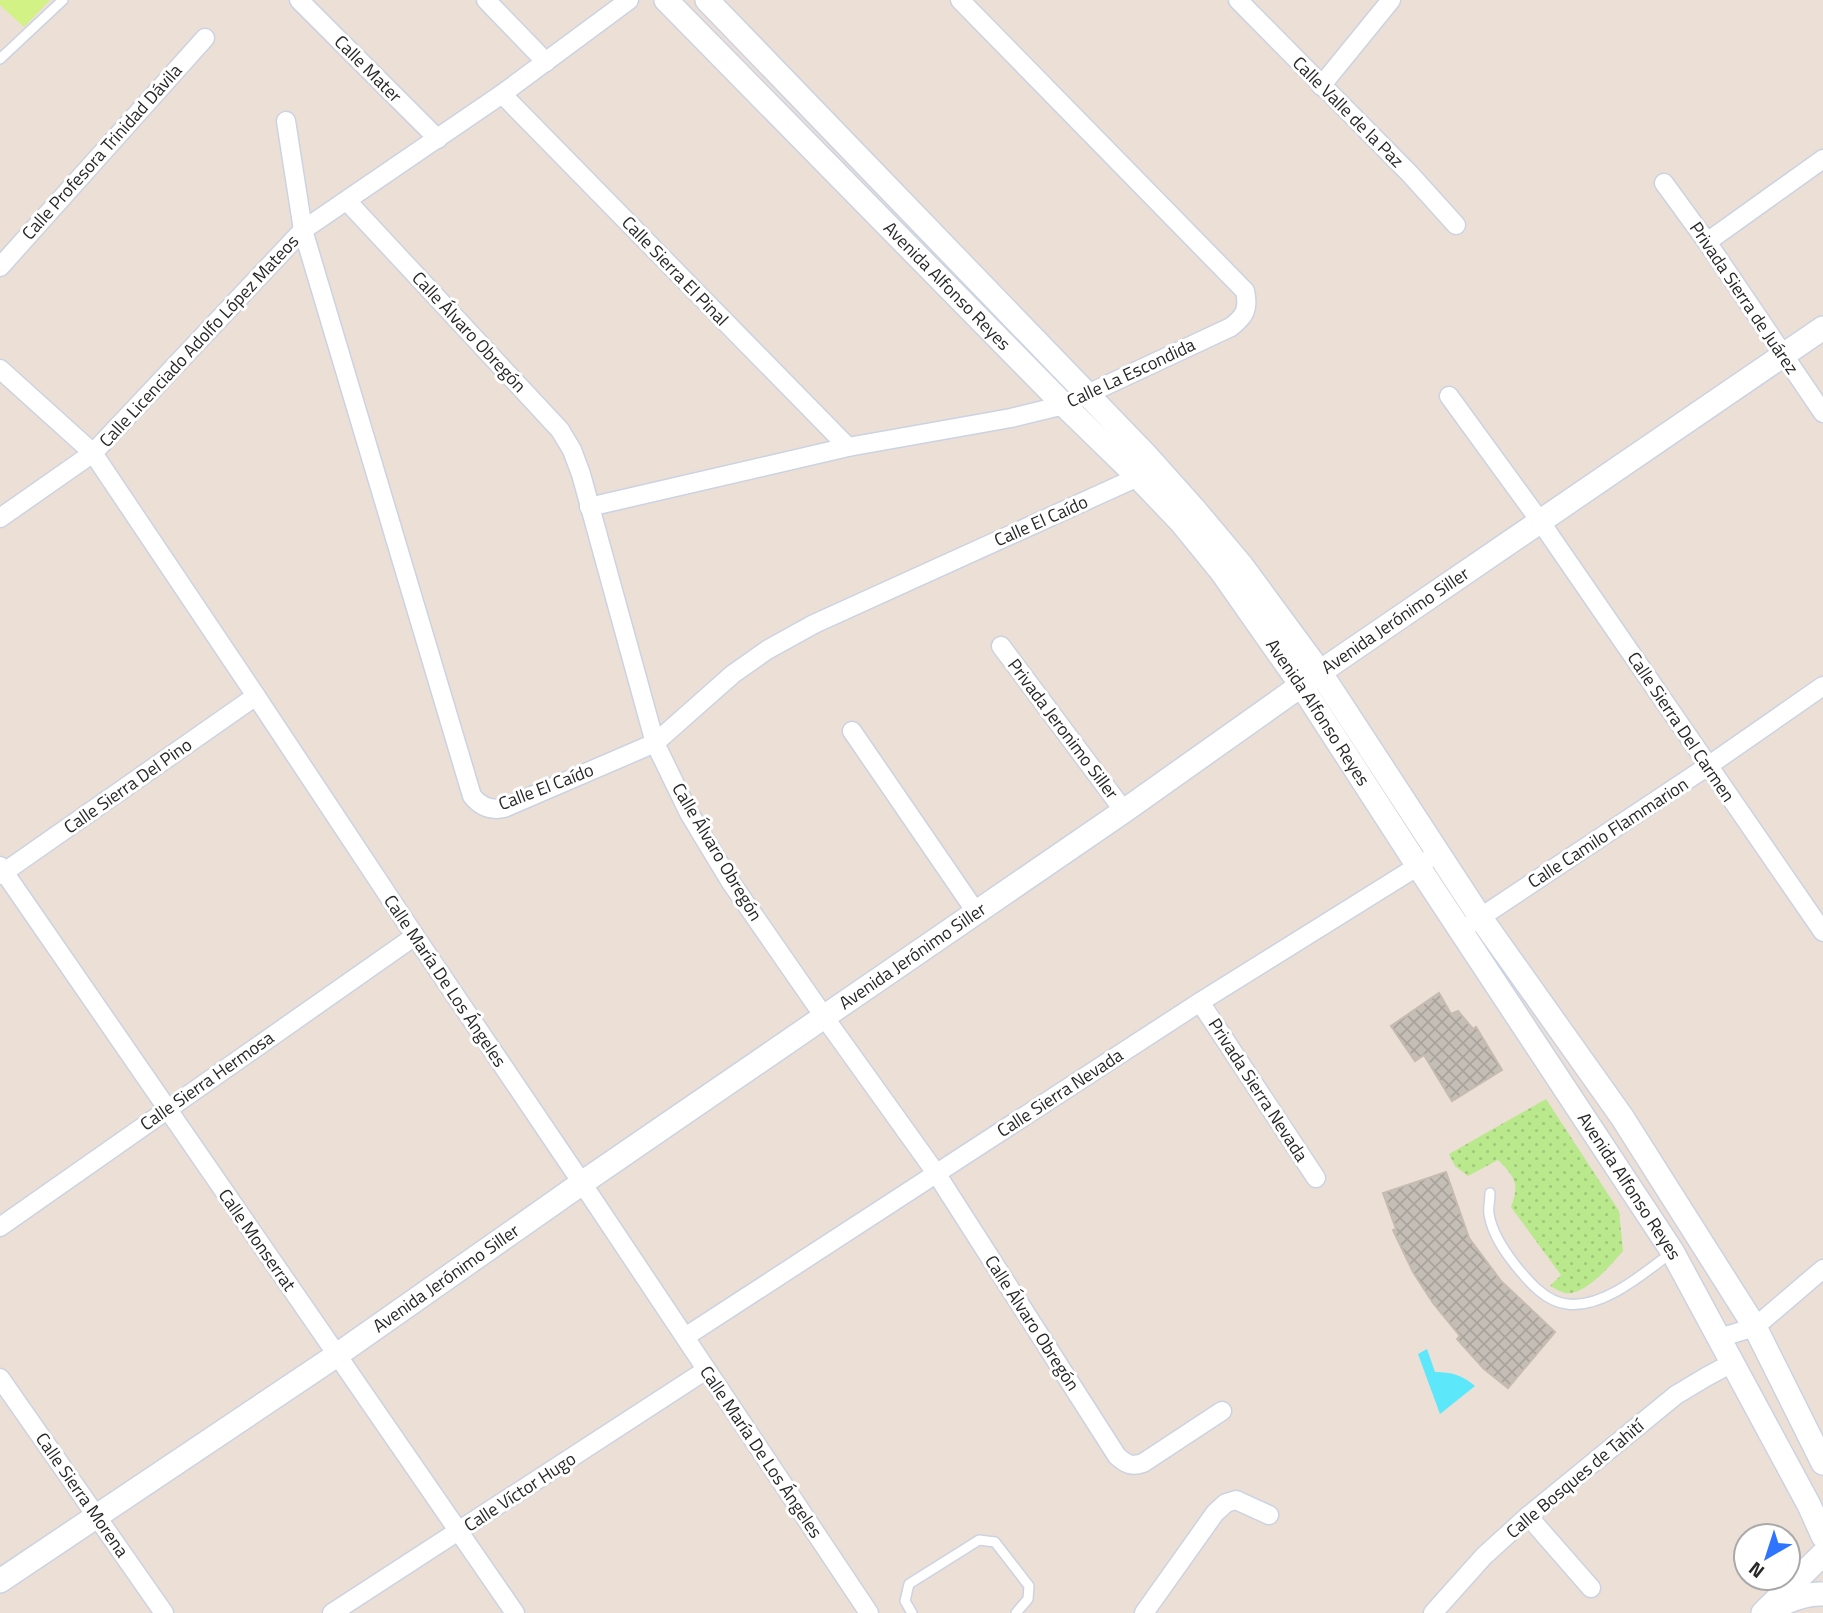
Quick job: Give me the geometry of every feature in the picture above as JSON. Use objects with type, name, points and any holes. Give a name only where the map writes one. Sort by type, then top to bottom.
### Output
[{"type":"main road","name":"Avenida Alfonso Reyes","points":[[666,0],[1181,522],[1310,679],[1438,853],[1622,1118],[1755,1327],[1823,1463]]},
{"type":"main road","name":"Avenida Alfonso Reyes","points":[[708,0],[1145,454],[1242,566],[1418,866],[1672,1251],[1809,1505],[1823,1536]]},
{"type":"main road","name":"Avenida Jerónimo Siller","points":[[0,1581],[337,1355],[582,1183],[1124,811],[1310,679],[1823,328]]},
{"type":"main road","points":[[1764,1613],[1823,1554]]},
{"type":"main road","points":[[1764,1613],[1797,1598],[1823,1594]]},
{"type":"street","name":"Calle Mater","points":[[299,0],[438,139]]},
{"type":"street","points":[[486,0],[546,62]]},
{"type":"street","name":"Calle Licenciado Adolfo López Mateos","points":[[0,518],[93,453],[303,230],[502,94],[629,0]]},
{"type":"street","name":"Calle La Escondida","points":[[589,507],[848,447],[1011,418],[1064,405],[1231,327],[1245,312],[1245,291],[960,0]]},
{"type":"street","name":"Calle Valle de la Paz","points":[[1238,0],[1410,174],[1456,225]]},
{"type":"street","points":[[1321,86],[1391,0]]},
{"type":"street","name":"Calle Profesora Trinidad Dávila","points":[[0,267],[205,38]]},
{"type":"street","name":"Calle Sierra El Pinal","points":[[502,94],[848,447]]},
{"type":"street","name":"Calle El Caído","points":[[286,121],[303,230],[472,796],[488,808],[504,808],[654,743],[733,674],[767,650],[814,624],[1138,477]]},
{"type":"street","points":[[1707,243],[1823,159]]},
{"type":"street","name":"Privada Sierra de Juárez","points":[[1664,183],[1823,413]]},
{"type":"street","name":"Calle Álvaro Obregón","points":[[347,201],[560,430],[572,450],[580,474],[654,743],[689,813],[730,881],[936,1173],[1116,1456],[1133,1466],[1143,1463],[1222,1411]]},
{"type":"street","name":"Calle María De Los Ángeles","points":[[0,369],[93,453],[869,1613]]},
{"type":"street","name":"Calle Sierra Del Carmen","points":[[1449,396],[1541,521],[1823,932]]},
{"type":"street","name":"Privada Jeronimo Siller","points":[[1001,646],[1124,811]]},
{"type":"street","name":"Calle Camilo Flammarion","points":[[1460,931],[1823,686]]},
{"type":"street","name":"Calle Sierra Del Pino","points":[[1,871],[256,696]]},
{"type":"street","points":[[852,731],[976,912]]},
{"type":"street","name":"Calle Sierra Nevada","points":[[685,1337],[1200,1002],[1438,853]]},
{"type":"street","name":"Calle Monserrat","points":[[1,871],[515,1613]]},
{"type":"street","name":"Calle Sierra Hermosa","points":[[0,1227],[415,936]]},
{"type":"street","name":"Privada Sierra Nevada","points":[[1200,1002],[1316,1178]]},
{"type":"street","points":[[1719,1338],[1755,1327],[1823,1269]]},
{"type":"street","name":"Calle Bosques de Tahití","points":[[1433,1613],[1484,1556],[1528,1516],[1676,1395],[1732,1363]]},
{"type":"street","name":"Calle Víctor Hugo","points":[[332,1613],[706,1370]]},
{"type":"street","name":"Calle Sierra Morena","points":[[0,1378],[164,1613]]},
{"type":"street","points":[[1144,1613],[1215,1513],[1226,1503],[1236,1500],[1269,1515]]},
{"type":"street","points":[[1528,1516],[1591,1588]]},
{"type":"lane","points":[[0,59],[63,0]]},
{"type":"lane","points":[[1490,1193],[1489,1214],[1504,1250],[1540,1292],[1565,1304],[1581,1304],[1619,1290],[1672,1251]]},
{"type":"lane","points":[[912,1613],[905,1601],[909,1584],[979,1540],[995,1542],[1029,1587],[1028,1599],[1016,1613]]},
{"type":"green space","points":[[0,0],[50,0],[24,27],[0,5]]},
{"type":"green space","points":[[1546,1099],[1619,1211],[1623,1251],[1589,1285],[1572,1293],[1550,1286],[1561,1275],[1511,1207],[1515,1192],[1514,1181],[1504,1166],[1498,1160],[1468,1176],[1455,1166],[1449,1154]]},
{"type":"water","points":[[1427,1349],[1435,1372],[1456,1375],[1475,1386],[1440,1414],[1418,1354]]},
{"type":"building","points":[[1439,993],[1451,1014],[1458,1011],[1473,1029],[1476,1027],[1502,1070],[1452,1101],[1424,1055],[1415,1061],[1391,1026]]},
{"type":"building","points":[[1446,1172],[1469,1238],[1501,1281],[1555,1332],[1508,1388],[1484,1369],[1457,1339],[1460,1336],[1433,1303],[1413,1272],[1393,1230],[1396,1229],[1383,1193]]}]
